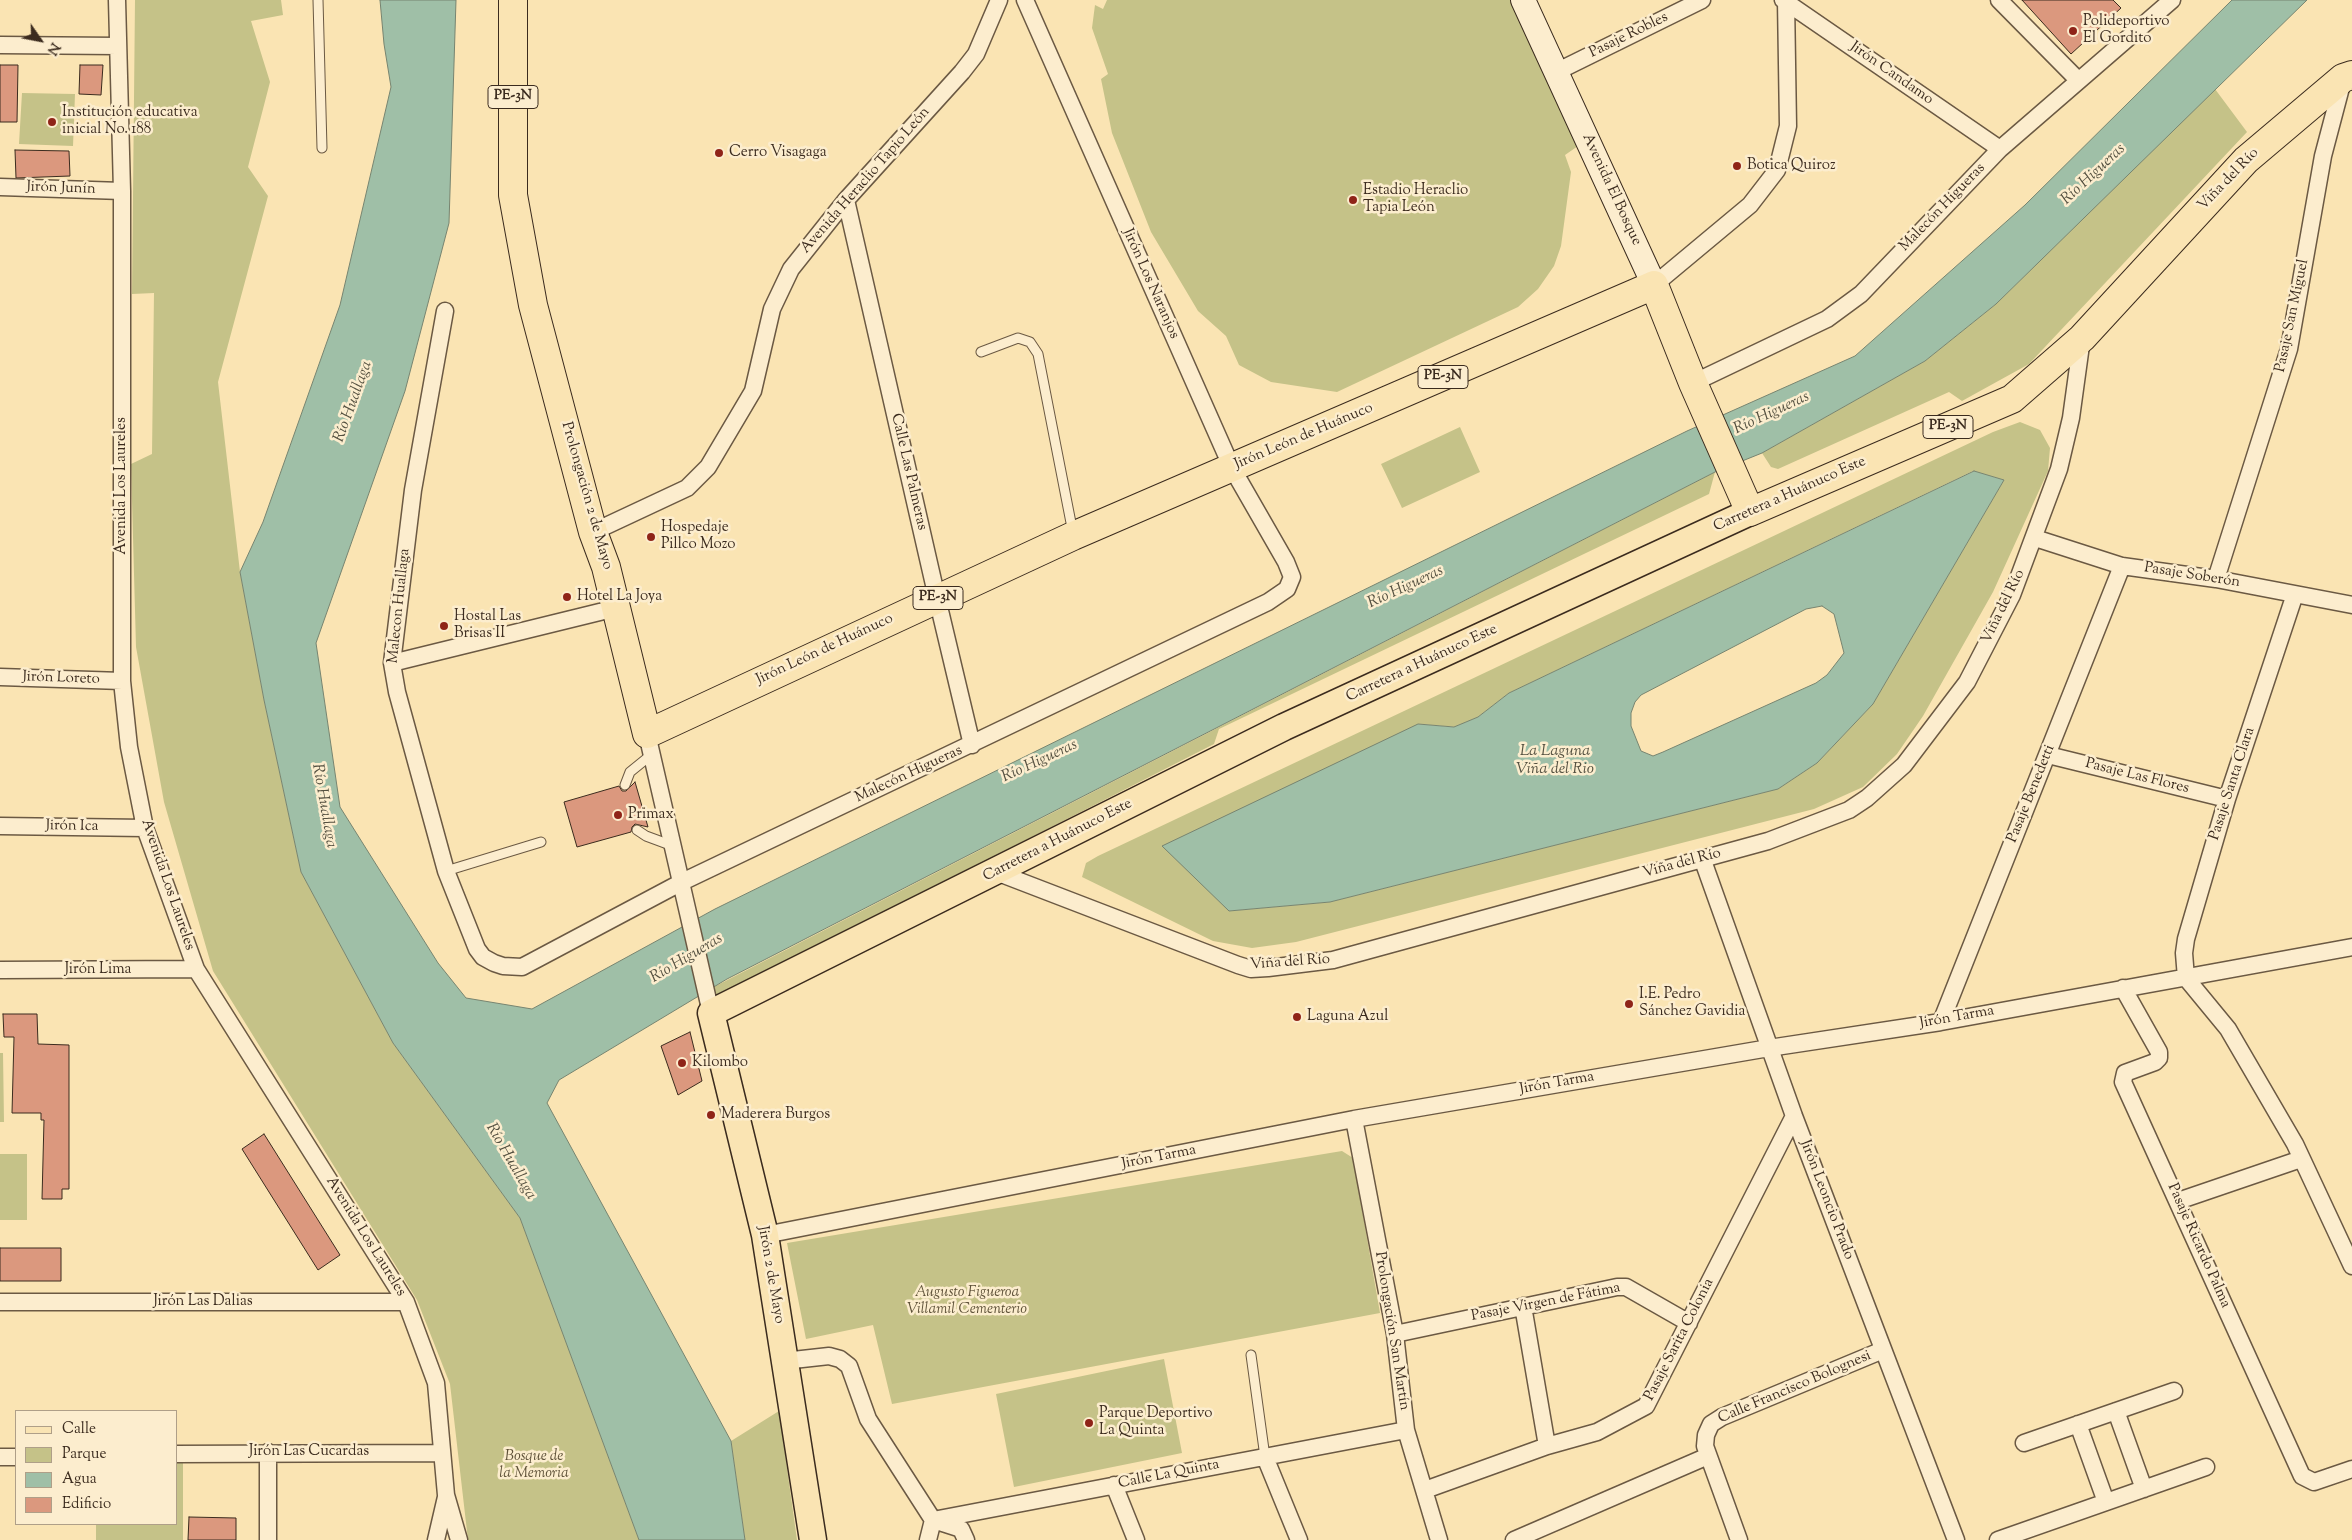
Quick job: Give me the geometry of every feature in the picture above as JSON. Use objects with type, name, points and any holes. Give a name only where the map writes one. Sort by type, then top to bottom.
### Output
[{"type":"highway","name":"Prolongación 2 de Mayo","points":[[513,0],[512,195],[533,305],[594,532],[606,566],[649,744]]},
{"type":"highway","name":"Viña del Río","points":[[2118,299],[2246,160],[2348,76]]},
{"type":"highway","name":"Jirón León de Huánuco","points":[[649,744],[937,598],[1073,536],[1654,285]]},
{"type":"highway","name":"Avenida El Bosque","points":[[1654,285],[1697,392],[1750,512]]},
{"type":"highway","name":"Carretera a Huánuco Este","points":[[1750,512],[2012,400],[2082,338],[2118,299]]},
{"type":"main road","name":"Carretera a Huánuco Este","points":[[709,1004],[996,872],[1284,727],[1750,512]]},
{"type":"main road","name":"Jirón 2 de Mayo","points":[[709,1004],[765,1236],[812,1540]]},
{"type":"street","name":"Avenida Los Laureles","points":[[118,0],[122,191],[122,681],[129,747],[145,828],[196,969],[406,1302],[436,1383],[446,1495],[459,1540]]},
{"type":"street","name":"Avenida Heraclio Tapio León","points":[[594,532],[687,488],[708,467],[753,391],[772,309],[791,269],[846,200],[962,72],[976,54],[999,0]]},
{"type":"street","name":"Jirón Los Naranjos","points":[[1025,0],[1232,468],[1286,562]]},
{"type":"street","name":"Avenida El Bosque","points":[[1523,0],[1654,285]]},
{"type":"street","name":"Pasaje Robles","points":[[1556,72],[1702,0]]},
{"type":"street","points":[[1999,0],[2078,80]]},
{"type":"street","name":"Malecón Higueras","points":[[1697,392],[1827,319],[1861,294],[2000,149],[2172,0]]},
{"type":"street","name":"Jirón Candamo","points":[[1785,1],[2000,149]]},
{"type":"street","name":"Jirón León de Huánuco","points":[[1654,285],[1750,205],[1777,170],[1788,126],[1785,1]]},
{"type":"street","points":[[0,45],[118,46]]},
{"type":"street","name":"Pasaje San Miguel","points":[[2216,579],[2289,349],[2324,156],[2348,76]]},
{"type":"street","name":"Jirón Junín","points":[[0,187],[122,191]]},
{"type":"street","name":"Calle Las Palmeras","points":[[846,200],[972,744]]},
{"type":"street","name":"Malecon Huallaga","points":[[445,311],[413,490],[392,663],[397,692],[446,870],[477,949],[484,957],[503,966]]},
{"type":"street","name":"Viña del Río","points":[[996,872],[1250,969],[1333,960],[1768,841],[1849,810],[1867,798],[1904,765],[1966,682],[2012,595],[2035,538],[2059,469],[2071,418],[2082,338]]},
{"type":"street","name":"Pasaje Soberón","points":[[2035,538],[2122,566],[2216,579],[2295,594],[2351,602]]},
{"type":"street","name":"Malecón Higueras","points":[[503,966],[522,966],[683,885],[1268,602],[1287,590],[1292,577],[1286,562]]},
{"type":"street","name":"Pasaje Benedetti","points":[[1941,1022],[2122,566]]},
{"type":"street","name":"Pasaje Santa Clara","points":[[2186,978],[2184,953],[2186,939],[2227,799],[2295,594]]},
{"type":"street","points":[[392,663],[616,608]]},
{"type":"street","name":"Jirón Loreto","points":[[0,676],[122,681]]},
{"type":"street","name":"Prolongación 2 de Mayo","points":[[649,744],[683,885]]},
{"type":"street","name":"Pasaje Las Flores","points":[[2048,755],[2227,799]]},
{"type":"street","name":"Jirón Ica","points":[[0,826],[145,828]]},
{"type":"street","name":"Jirón Leoncio Prado","points":[[1702,858],[1794,1116],[1956,1540]]},
{"type":"street","name":"PE-3N","points":[[683,885],[709,1004]]},
{"type":"street","name":"Jirón Tarma","points":[[765,1236],[1354,1119],[1769,1048],[1941,1022],[2352,947]]},
{"type":"street","name":"Jirón Lima","points":[[0,970],[196,969]]},
{"type":"street","points":[[2186,978],[2228,1029],[2295,1144],[2352,1266]]},
{"type":"street","name":"Pasaje Ricardo Palma","points":[[2123,988],[2159,1052],[2159,1058],[2155,1062],[2125,1073],[2123,1082],[2302,1476],[2314,1482],[2352,1469]]},
{"type":"street","name":"Pasaje Sarita Colonia","points":[[1425,1490],[1547,1446],[1597,1432],[1646,1406],[1794,1116]]},
{"type":"street","name":"Prolongación San Martín","points":[[1354,1119],[1394,1334],[1406,1430],[1439,1540]]},
{"type":"street","points":[[2178,1201],[2301,1159]]},
{"type":"street","name":"Pasaje Virgen de Fátima","points":[[1394,1334],[1617,1287],[1626,1287],[1689,1323]]},
{"type":"street","name":"Jirón Las Dalias","points":[[0,1302],[406,1302]]},
{"type":"street","points":[[1523,1306],[1547,1446]]},
{"type":"street","name":"Calle Francisco Bolognesi","points":[[1740,1540],[1705,1446],[1706,1435],[1711,1424],[1722,1417],[1883,1350]]},
{"type":"street","points":[[784,1361],[829,1356],[840,1359],[849,1366],[868,1419],[933,1520],[961,1529],[966,1540]]},
{"type":"street","points":[[2024,1443],[2174,1391]]},
{"type":"street","points":[[2116,1411],[2144,1488]]},
{"type":"street","points":[[2078,1424],[2106,1502]]},
{"type":"street","name":"Calle La Quinta","points":[[933,1520],[1406,1430]]},
{"type":"street","points":[[268,1452],[268,1540]]},
{"type":"street","name":"Jirón Las Cucardas","points":[[178,1454],[268,1452],[442,1453]]},
{"type":"street","points":[[1514,1540],[1708,1456]]},
{"type":"street","points":[[0,1457],[15,1457]]},
{"type":"street","points":[[1265,1457],[1299,1540]]},
{"type":"street","points":[[1998,1540],[2206,1466]]},
{"type":"street","points":[[1114,1485],[1136,1540]]},
{"type":"street","name":"Avenida Los Laureles","points":[[436,1540],[446,1495]]},
{"type":"street","points":[[928,1540],[933,1520]]},
{"type":"lane","points":[[318,0],[322,148]]},
{"type":"lane","points":[[980,352],[1018,338],[1030,342],[1038,354],[1073,536]]},
{"type":"lane","points":[[625,785],[630,772],[649,744]]},
{"type":"lane","points":[[637,830],[646,836],[674,846]]},
{"type":"lane","points":[[446,870],[540,842]]},
{"type":"lane","points":[[1251,1355],[1265,1457]]},
{"type":"green space","name":"Bosque de la Memoria","points":[[135,0],[281,0],[283,15],[251,21],[270,82],[248,167],[268,196],[218,382],[240,572],[264,700],[301,872],[393,1043],[520,1218],[639,1540],[468,1540],[450,1384],[417,1300],[213,971],[164,802],[136,647],[131,464],[152,454],[154,293],[132,294]]},
{"type":"green space","name":"Estadio Heraclio Tapia León","points":[[1107,0],[1514,0],[1578,146],[1565,155],[1571,172],[1561,246],[1554,266],[1538,289],[1518,307],[1337,392],[1271,382],[1239,365],[1226,336],[1198,311],[1151,232],[1112,133],[1101,79],[1108,74],[1092,28],[1095,5],[1103,9]]},
{"type":"green space","points":[[2215,89],[2247,132],[2029,364],[1962,401],[1949,392],[1778,469],[1771,467],[1762,453],[1925,361],[1996,304]]},
{"type":"green space","points":[[22,93],[75,94],[73,146],[19,144]]},
{"type":"green space","points":[[2020,422],[2040,430],[2050,448],[2048,471],[1993,592],[1923,716],[1897,754],[1863,787],[1814,809],[1296,942],[1252,948],[1213,941],[1082,877],[1086,863],[1098,856],[1993,432]],"holes":[[[1973,471],[2004,480],[1873,704],[1817,763],[1778,789],[1330,902],[1229,911],[1418,724],[1455,727],[1478,717],[1509,693]]]},
{"type":"green space","points":[[1460,427],[1480,472],[1402,508],[1381,464]]},
{"type":"green space","points":[[1715,472],[1709,494],[1219,729],[1214,744],[716,998],[706,991]]},
{"type":"green space","points":[[0,1053],[3,1053],[4,1122],[0,1122]]},
{"type":"green space","name":"Augusto Figueroa Villamil Cementerio","points":[[1342,1151],[1353,1158],[1380,1313],[892,1404],[873,1325],[806,1339],[787,1243]]},
{"type":"green space","points":[[0,1154],[27,1154],[27,1220],[0,1220]]},
{"type":"green space","name":"Parque Deportivo La Quinta","points":[[1164,1359],[1182,1453],[1014,1487],[996,1394]]},
{"type":"green space","points":[[779,1411],[797,1540],[745,1540],[731,1441]]},
{"type":"green space","points":[[178,1462],[183,1462],[183,1540],[96,1540],[96,1525],[178,1525]]},
{"type":"water","points":[[380,0],[456,0],[449,223],[405,391],[316,643],[340,807],[438,963],[466,998],[532,1009],[715,909],[1687,431],[1855,356],[2025,205],[2232,0],[2307,0],[1996,304],[1925,361],[1762,453],[1715,472],[727,979],[559,1080],[547,1103],[731,1441],[745,1540],[639,1540],[520,1218],[393,1043],[301,872],[264,700],[240,572],[263,522],[340,305],[391,87],[384,44]]},
{"type":"water","name":"La Laguna Viña del Rio","points":[[1974,471],[2004,480],[1873,704],[1817,763],[1778,789],[1330,902],[1229,911],[1162,846],[1418,724],[1454,727],[1478,717],[1509,693]],"holes":[[[1822,606],[1834,614],[1844,653],[1827,675],[1816,683],[1653,756],[1641,751],[1631,726],[1631,713],[1635,702],[1641,695],[1806,609]]]},
{"type":"building","name":"Polideportivo El Gordito","points":[[2022,0],[2113,0],[2121,8],[2071,54]]},
{"type":"building","points":[[0,65],[18,65],[17,122],[0,122]]},
{"type":"building","points":[[80,65],[103,65],[101,95],[79,94]]},
{"type":"building","points":[[15,150],[69,151],[70,176],[16,178]]},
{"type":"building","points":[[635,782],[648,827],[635,824],[631,832],[577,847],[564,802],[619,786],[622,791],[626,791]]},
{"type":"building","points":[[3,1014],[37,1014],[38,1044],[69,1045],[69,1189],[62,1189],[62,1199],[42,1199],[44,1120],[41,1120],[41,1113],[12,1113],[14,1037],[4,1037]]},
{"type":"building","name":"Kilombo","points":[[690,1032],[702,1081],[678,1095],[661,1046]]},
{"type":"building","points":[[264,1134],[340,1255],[318,1270],[242,1149]]},
{"type":"building","points":[[0,1248],[61,1248],[61,1281],[0,1281]]},
{"type":"building","points":[[189,1517],[236,1518],[236,1540],[188,1540]]},
{"type":"place","name":"Polideportivo El Gordito","points":[[2073,31]]},
{"type":"place","name":"Institución educativa inicial No. 188","points":[[52,122]]},
{"type":"place","name":"Cerro Visagaga","points":[[719,153]]},
{"type":"place","name":"Botica Quiroz","points":[[1737,166]]},
{"type":"place","name":"Estadio Heraclio Tapia León","points":[[1353,200]]},
{"type":"place","name":"Hospedaje Pillco Mozo","points":[[651,537]]},
{"type":"place","name":"Hotel La Joya","points":[[567,597]]},
{"type":"place","name":"Hostal Las Brisas II","points":[[444,626]]},
{"type":"place","name":"Primax","points":[[618,815]]},
{"type":"place","name":"I.E. Pedro Sánchez Gavidia","points":[[1629,1004]]},
{"type":"place","name":"Laguna Azul","points":[[1297,1017]]},
{"type":"place","name":"Kilombo","points":[[682,1063]]},
{"type":"place","name":"Maderera Burgos","points":[[711,1115]]},
{"type":"place","name":"Parque Deportivo La Quinta","points":[[1089,1423]]},
{"type":"water label","name":"Río Higueras","points":[[2094,175]]},
{"type":"water label","name":"Río Huallaga","points":[[354,402]]},
{"type":"water label","name":"Río Higueras","points":[[1772,414]]},
{"type":"water label","name":"Río Higueras","points":[[1406,588]]},
{"type":"water label","name":"Río Higueras","points":[[1040,762]]},
{"type":"water label","name":"Río Huallaga","points":[[323,806]]},
{"type":"water label","name":"Río Higueras","points":[[687,959]]},
{"type":"water label","name":"Río Huallaga","points":[[510,1162]]}]
